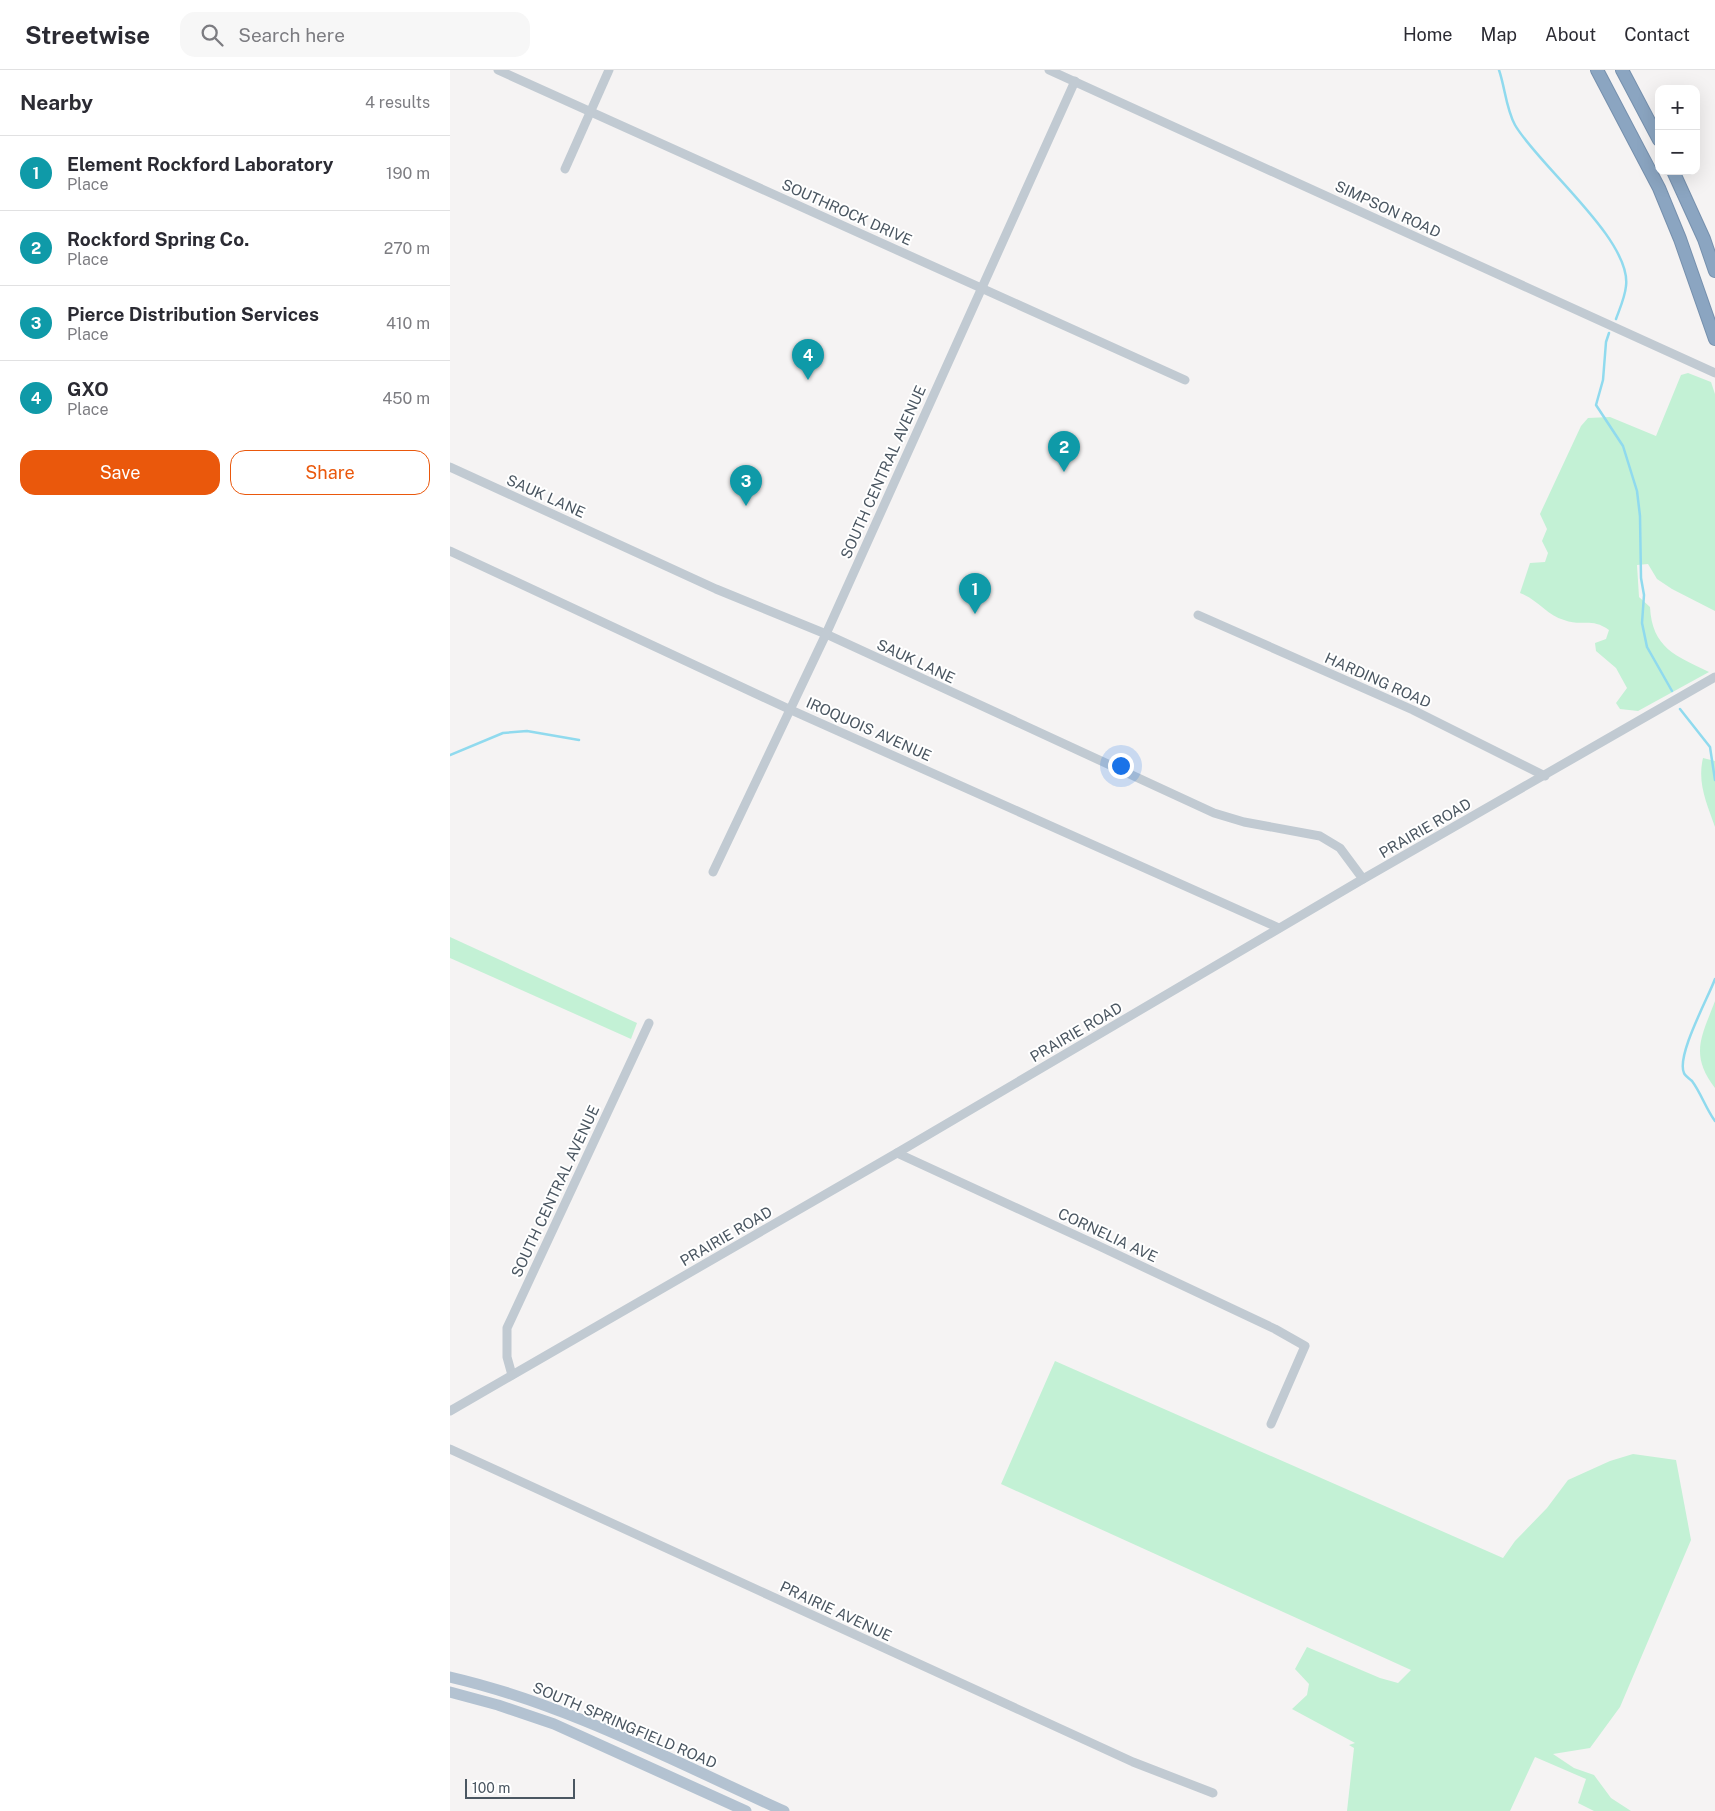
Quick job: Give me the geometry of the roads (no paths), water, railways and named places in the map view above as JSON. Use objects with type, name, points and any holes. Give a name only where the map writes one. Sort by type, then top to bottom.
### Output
[{"type":"highway","points":[[1597,70],[1659,188],[1680,239],[1715,339]]},
{"type":"highway","points":[[1622,70],[1655,132]]},
{"type":"highway","points":[[1675,175],[1704,239],[1715,271]]},
{"type":"main road","name":"SOUTH SPRINGFIELD ROAD","points":[[450,1676],[517,1694],[560,1710],[784,1811]]},
{"type":"main road","name":"SOUTH SPRINGFIELD ROAD","points":[[450,1692],[498,1705],[554,1724],[746,1811]]},
{"type":"street","name":"SOUTHROCK DRIVE","points":[[498,70],[1185,380]]},
{"type":"street","points":[[564,169],[609,70]]},
{"type":"street","name":"SIMPSON ROAD","points":[[1049,70],[1715,373]]},
{"type":"street","name":"SOUTH CENTRAL AVENUE","points":[[713,872],[826,634],[1075,81]]},
{"type":"street","name":"SAUK LANE","points":[[450,468],[716,588],[826,634],[1214,813],[1244,822],[1320,836],[1340,848],[1363,878]]},
{"type":"street","name":"IROQUOIS AVENUE","points":[[450,551],[791,710],[1279,928]]},
{"type":"street","name":"HARDING ROAD","points":[[1198,615],[1412,710],[1545,776]]},
{"type":"street","name":"PRAIRIE ROAD","points":[[450,1411],[897,1153],[1363,878],[1545,776],[1715,677]]},
{"type":"street","name":"SOUTH CENTRAL AVENUE","points":[[512,1375],[508,1357],[507,1328],[649,1022]]},
{"type":"street","name":"CORNELIA AVE","points":[[897,1153],[1274,1329],[1305,1346],[1271,1424]]},
{"type":"street","name":"PRAIRIE AVENUE","points":[[450,1449],[1133,1762],[1212,1794]]},
{"type":"waterway","points":[[1499,70],[1515,125],[1543,161],[1600,225],[1614,247],[1624,268],[1626,286],[1616,319]]},
{"type":"waterway","points":[[1609,333],[1606,342],[1603,380],[1596,405],[1623,446],[1637,491],[1640,516],[1641,578],[1644,595],[1642,623],[1647,647],[1672,691]]},
{"type":"waterway","points":[[1680,709],[1710,747],[1715,780]]},
{"type":"waterway","points":[[450,755],[503,733],[527,731],[579,740]]},
{"type":"waterway","points":[[1715,979],[1688,1041],[1683,1065],[1685,1074],[1692,1081],[1715,1121]]},
{"type":"place","name":"GXO","points":[[808,380]]},
{"type":"place","name":"Rockford Spring Co.","points":[[1064,472]]},
{"type":"place","name":"Pierce Distribution Services","points":[[746,506]]},
{"type":"place","name":"Element Rockford Laboratory","points":[[975,614]]}]
